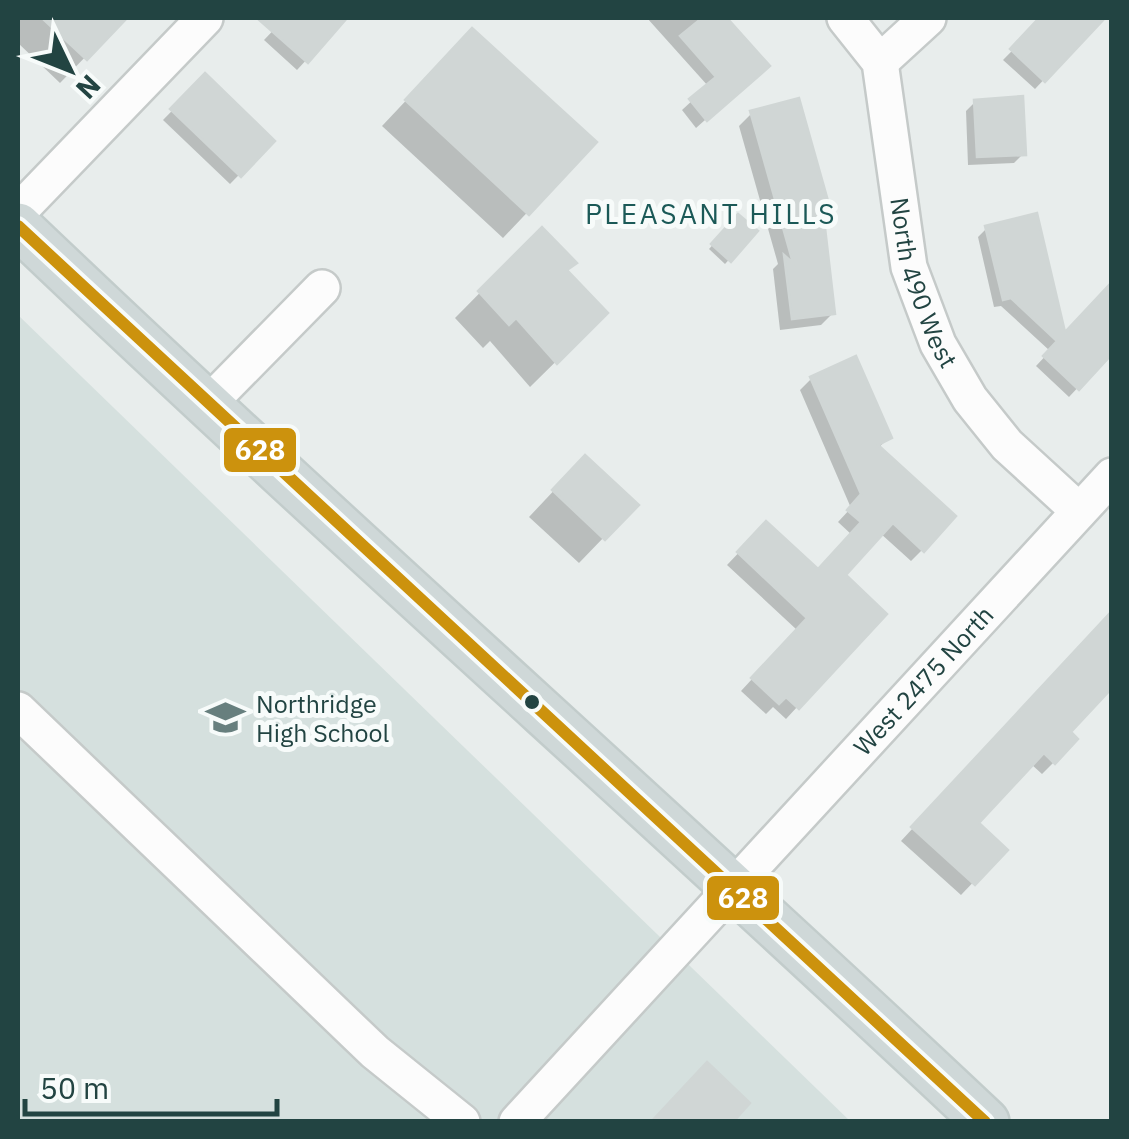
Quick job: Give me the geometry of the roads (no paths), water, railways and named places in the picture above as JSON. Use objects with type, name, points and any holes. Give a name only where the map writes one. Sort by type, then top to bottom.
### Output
[{"type":"main road","points":[[18,226],[206,406],[734,886],[986,1122]]},
{"type":"street","points":[[18,212],[205,18]]},
{"type":"street","points":[[845,18],[880,62],[928,18]]},
{"type":"street","name":"North 490 West","points":[[880,62],[910,267],[938,344],[970,399],[1006,445],[1079,511]]},
{"type":"street","points":[[206,406],[322,288]]},
{"type":"street","name":"West 2475 North","points":[[517,1122],[1112,476]]},
{"type":"street","points":[[18,710],[374,1052],[462,1122]]},
{"type":"place","name":"Northridge High School","points":[[226,718]]},
{"type":"district","name":"PLEASANT HILLS","points":[[711,214]]}]
